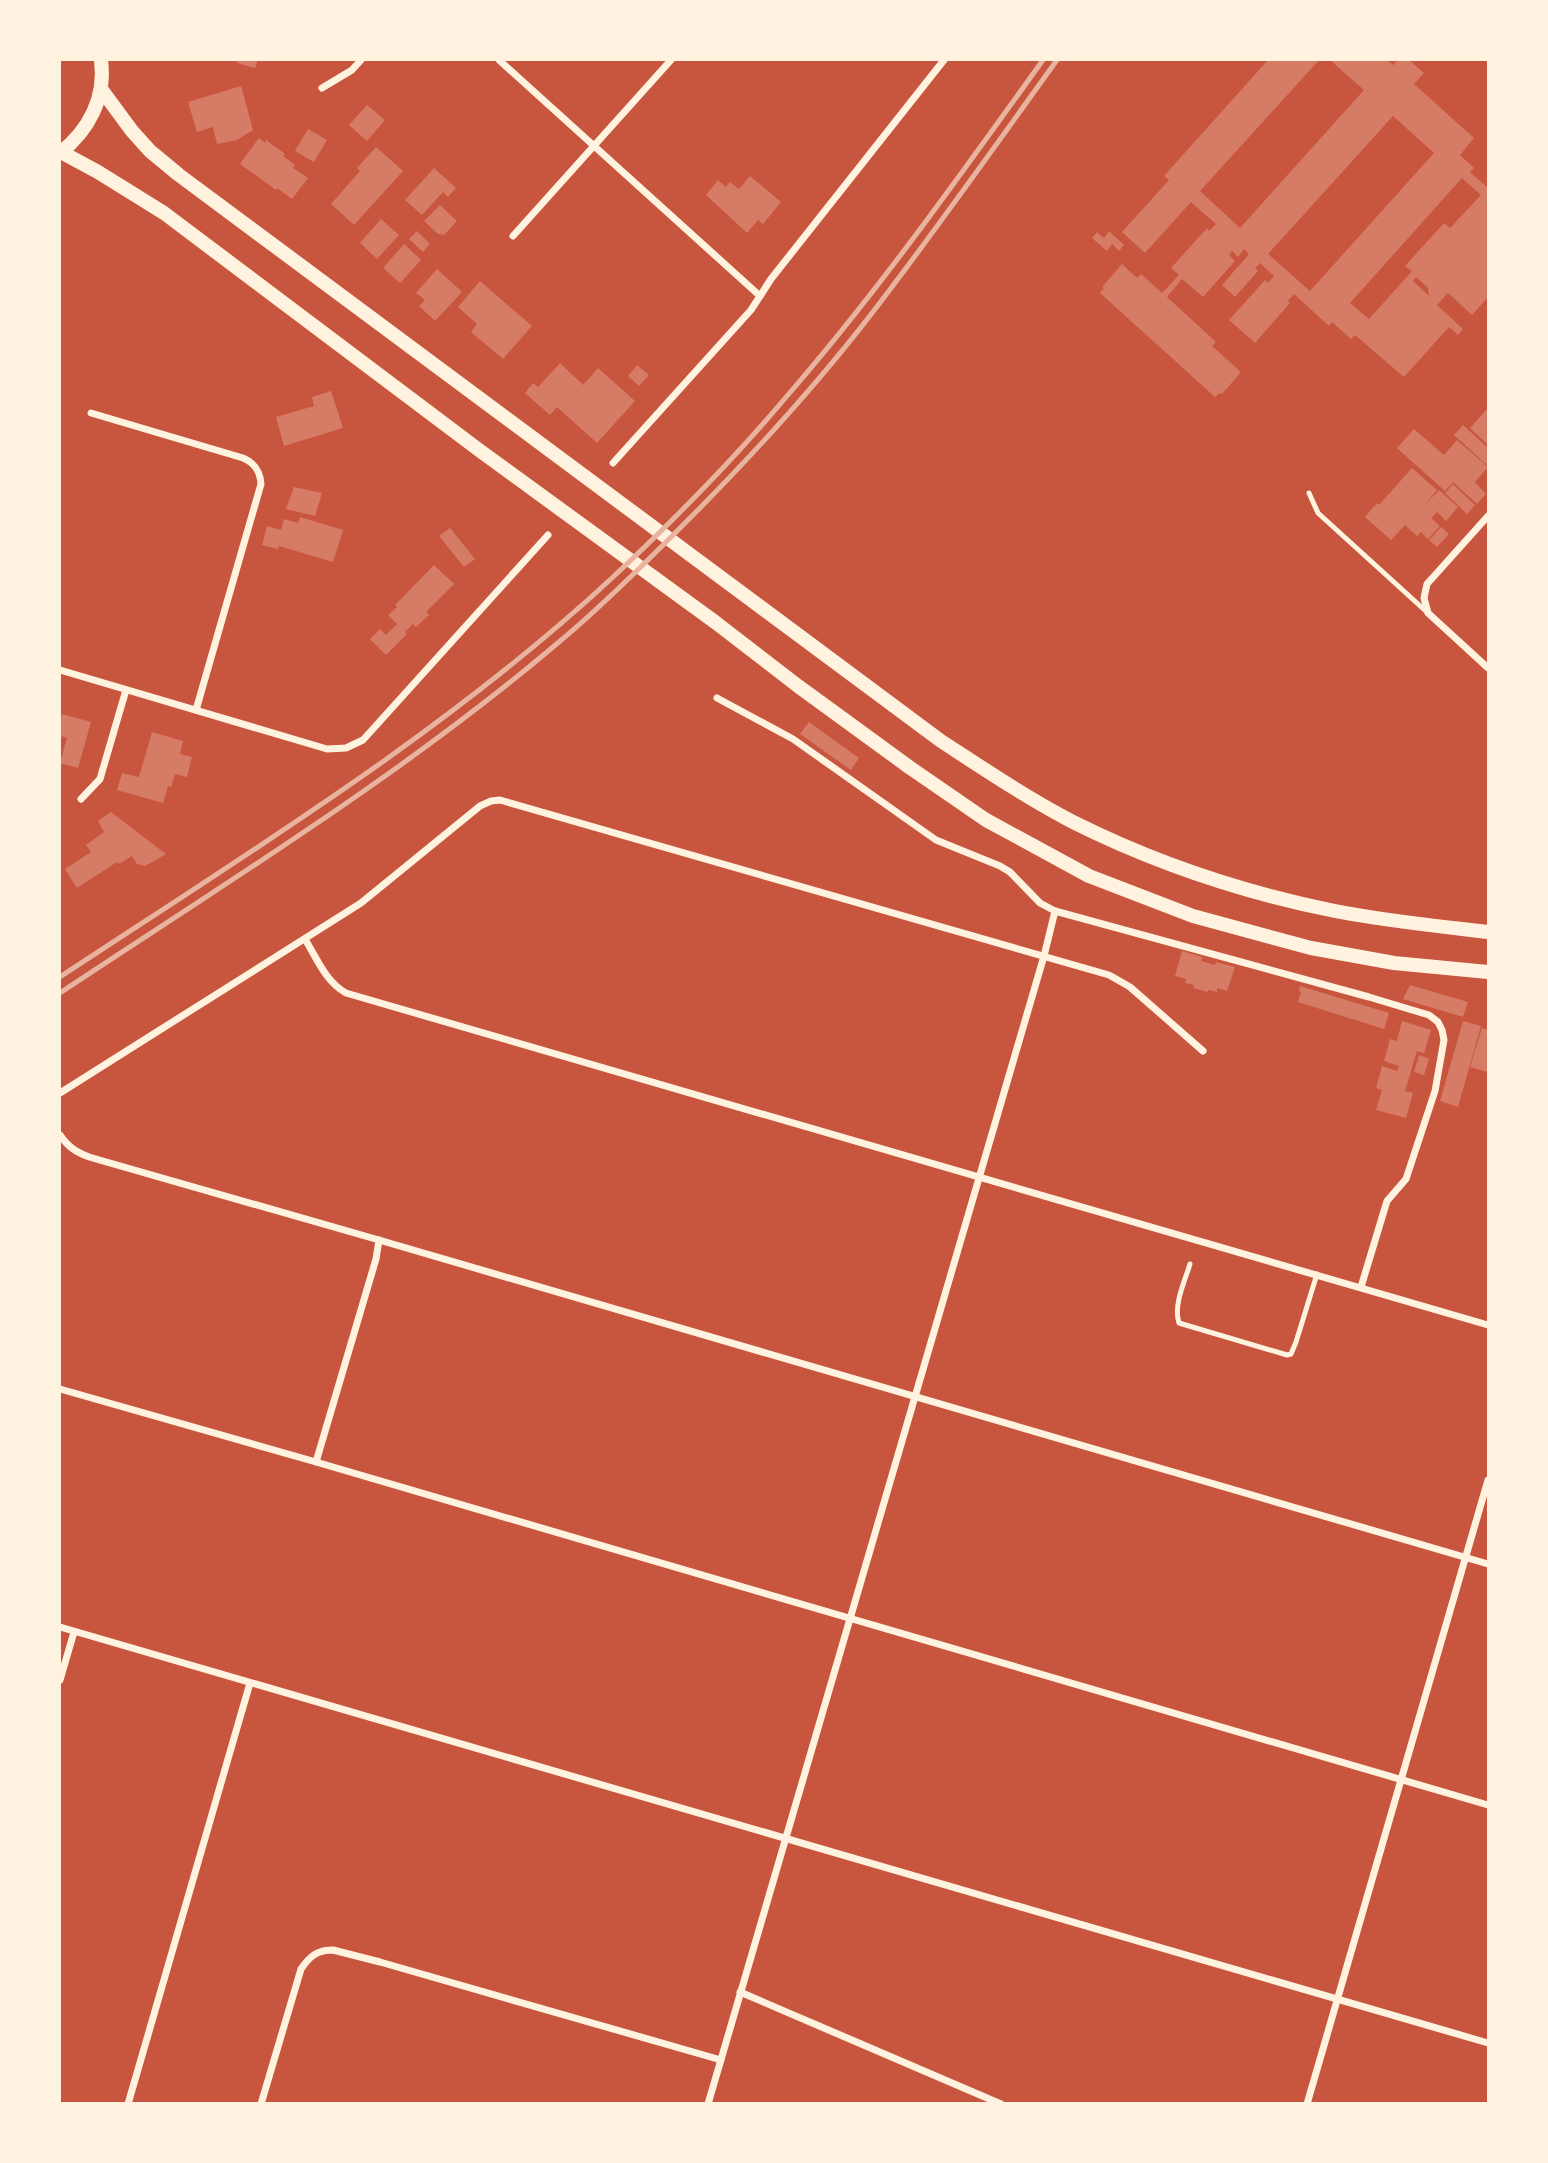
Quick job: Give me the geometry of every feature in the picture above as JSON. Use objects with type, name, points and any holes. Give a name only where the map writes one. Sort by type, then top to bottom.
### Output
[{"type":"main road","points":[[101,60],[101,89],[96,109],[80,135],[60,152],[107,177],[163,213],[798,686],[986,820],[1088,876],[1193,916],[1311,948],[1395,962],[1489,972]]},
{"type":"main road","points":[[101,89],[150,151],[179,175],[941,741],[1007,784],[1072,821],[1181,869],[1264,894],[1335,911],[1489,932]]},
{"type":"street","points":[[322,88],[352,70],[361,60]]},
{"type":"street","points":[[499,60],[761,296]]},
{"type":"street","points":[[513,236],[671,60]]},
{"type":"street","points":[[613,463],[751,310],[771,279],[944,60]]},
{"type":"street","points":[[91,413],[243,458],[251,461],[261,475],[261,484],[196,710]]},
{"type":"street","points":[[1489,516],[1427,584],[1425,591],[1428,613],[1489,668]]},
{"type":"street","points":[[60,670],[337,750],[355,745],[369,733],[548,535]]},
{"type":"street","points":[[81,799],[100,779],[126,690]]},
{"type":"street","points":[[717,698],[793,739],[936,840],[1010,872],[1040,903],[1055,911],[1429,1015],[1438,1022],[1444,1040],[1437,1081],[1406,1179],[1387,1201],[1361,1287]]},
{"type":"street","points":[[60,1093],[361,903],[480,806],[500,800],[1109,975],[1121,981],[1203,1051]]},
{"type":"street","points":[[708,2104],[1055,911]]},
{"type":"street","points":[[305,939],[329,979],[346,993],[1489,1325]]},
{"type":"street","points":[[60,1135],[66,1145],[89,1157],[1489,1564]]},
{"type":"street","points":[[316,1462],[376,1259],[379,1240]]},
{"type":"street","points":[[60,1388],[1489,1805]]},
{"type":"street","points":[[1307,2104],[1489,1480]]},
{"type":"street","points":[[60,1628],[1489,2043]]},
{"type":"street","points":[[60,1680],[74,1632]]},
{"type":"street","points":[[128,2104],[250,1682]]},
{"type":"street","points":[[261,2104],[301,1969],[307,1959],[317,1952],[333,1950],[721,2060]]},
{"type":"street","points":[[740,1992],[1001,2104]]},
{"type":"lane","points":[[1309,493],[1318,513],[1434,620]]},
{"type":"lane","points":[[1190,1264],[1178,1305],[1179,1323],[1287,1355],[1291,1354],[1296,1342],[1317,1274]]},
{"type":"building","points":[[238,60],[258,60],[255,68],[237,63]]},
{"type":"building","points":[[1268,60],[1319,60],[1200,191],[1240,228],[1364,90],[1330,60],[1387,60],[1393,65],[1398,60],[1409,60],[1424,73],[1414,84],[1474,138],[1460,155],[1474,168],[1470,172],[1488,188],[1488,297],[1472,315],[1448,293],[1437,305],[1463,329],[1458,335],[1449,327],[1404,377],[1355,335],[1351,339],[1332,322],[1329,326],[1294,294],[1288,301],[1290,303],[1255,343],[1229,320],[1265,280],[1268,283],[1274,276],[1260,263],[1255,268],[1258,271],[1235,297],[1222,285],[1249,254],[1244,249],[1238,257],[1232,251],[1229,255],[1235,261],[1203,297],[1182,279],[1167,297],[1216,342],[1212,346],[1241,372],[1222,394],[1215,397],[1100,293],[1122,264],[1137,278],[1141,274],[1162,293],[1179,275],[1171,268],[1207,228],[1209,231],[1216,224],[1191,202],[1145,253],[1122,232],[1169,180],[1164,176]],"holes":[[[1393,116],[1434,153],[1310,291],[1268,254]],[[1462,178],[1481,195],[1450,228],[1444,223],[1405,266],[1412,271],[1369,319],[1350,303]],[[1416,277],[1428,288],[1429,296],[1413,281]]]},
{"type":"building","points":[[241,86],[253,130],[237,140],[217,144],[213,127],[197,132],[188,102]]},
{"type":"building","points":[[367,105],[385,120],[367,141],[349,125]]},
{"type":"building","points":[[308,129],[327,140],[314,162],[295,151]]},
{"type":"building","points":[[259,138],[285,154],[283,156],[295,165],[293,168],[308,178],[292,199],[240,164]]},
{"type":"building","points":[[376,147],[403,171],[354,225],[331,204],[360,171],[357,168]]},
{"type":"building","points":[[434,168],[456,188],[448,197],[443,192],[422,215],[405,200]]},
{"type":"building","points":[[750,176],[781,202],[763,224],[758,220],[747,233],[706,195],[718,180],[726,187],[730,182],[739,189]]},
{"type":"building","points":[[440,205],[457,221],[444,235],[438,234],[424,221]]},
{"type":"building","points":[[381,219],[399,235],[377,259],[360,243]]},
{"type":"building","points":[[417,231],[430,244],[423,252],[409,239]]},
{"type":"building","points":[[1109,231],[1124,245],[1119,251],[1112,244],[1107,251],[1092,238],[1097,232],[1104,238]]},
{"type":"building","points":[[404,244],[421,260],[400,283],[383,268]]},
{"type":"building","points":[[437,269],[462,292],[435,321],[419,306],[425,300],[416,293]]},
{"type":"building","points":[[480,281],[532,326],[503,359],[471,332],[477,324],[458,307]]},
{"type":"building","points":[[560,363],[583,385],[598,368],[635,401],[597,443],[557,407],[550,415],[525,393],[533,383],[538,387]]},
{"type":"building","points":[[637,365],[649,375],[639,386],[628,376]]},
{"type":"building","points":[[331,391],[343,428],[284,446],[276,417],[314,406],[312,397]]},
{"type":"building","points":[[1488,408],[1488,445],[1470,428]]},
{"type":"building","points":[[1463,425],[1488,448],[1488,466],[1454,435]]},
{"type":"building","points":[[1414,429],[1444,455],[1457,440],[1488,467],[1475,482],[1486,494],[1477,504],[1453,482],[1445,491],[1397,448]]},
{"type":"building","points":[[1412,468],[1437,490],[1422,508],[1439,490],[1458,507],[1446,521],[1437,512],[1431,518],[1440,526],[1428,539],[1421,532],[1417,536],[1405,525],[1391,540],[1365,517]]},
{"type":"building","points":[[1453,484],[1475,505],[1467,514],[1445,493]]},
{"type":"building","points":[[294,487],[322,493],[315,516],[286,509]]},
{"type":"building","points":[[300,517],[343,530],[333,562],[279,546],[278,549],[262,545],[267,526],[281,530],[284,519],[298,523]]},
{"type":"building","points":[[1441,527],[1449,534],[1437,547],[1429,540]]},
{"type":"building","points":[[450,528],[475,559],[464,567],[439,536]]},
{"type":"building","points":[[434,565],[454,584],[426,612],[429,615],[416,627],[413,624],[386,655],[370,639],[380,629],[386,635],[397,624],[388,615]]},
{"type":"building","points":[[62,714],[91,722],[78,768],[60,763],[67,738],[62,736],[60,742]]},
{"type":"building","points":[[809,722],[859,758],[851,770],[800,734]]},
{"type":"building","points":[[152,732],[183,741],[180,754],[192,757],[187,777],[175,774],[163,803],[117,790],[122,773],[139,777]]},
{"type":"building","points":[[111,812],[166,854],[145,866],[137,864],[132,856],[119,864],[117,862],[77,888],[65,869],[91,852],[86,845],[104,832],[98,821]]},
{"type":"building","points":[[1182,951],[1202,957],[1201,961],[1235,967],[1227,991],[1217,988],[1217,992],[1208,992],[1193,988],[1194,985],[1185,983],[1186,979],[1175,976]]},
{"type":"building","points":[[1410,985],[1468,1002],[1463,1017],[1403,999]]},
{"type":"building","points":[[1300,986],[1389,1013],[1384,1029],[1298,1002]]},
{"type":"building","points":[[1402,1021],[1431,1030],[1424,1053],[1417,1051],[1405,1091],[1413,1093],[1406,1118],[1376,1110],[1382,1090],[1376,1088],[1382,1066],[1397,1071],[1399,1066],[1384,1061],[1390,1039],[1397,1041]]},
{"type":"building","points":[[1463,1021],[1481,1026],[1458,1107],[1440,1101]]},
{"type":"building","points":[[1482,1028],[1488,1030],[1488,1072],[1470,1067]]},
{"type":"building","points":[[1419,1055],[1429,1059],[1424,1075],[1414,1072]]},
{"type":"railway","points":[[60,977],[274,837],[414,739],[482,688],[612,578],[724,467],[821,356],[919,231],[1043,60]]},
{"type":"railway","points":[[60,993],[311,827],[434,740],[553,647],[610,596],[719,489],[821,376],[917,254],[1057,60]]}]
